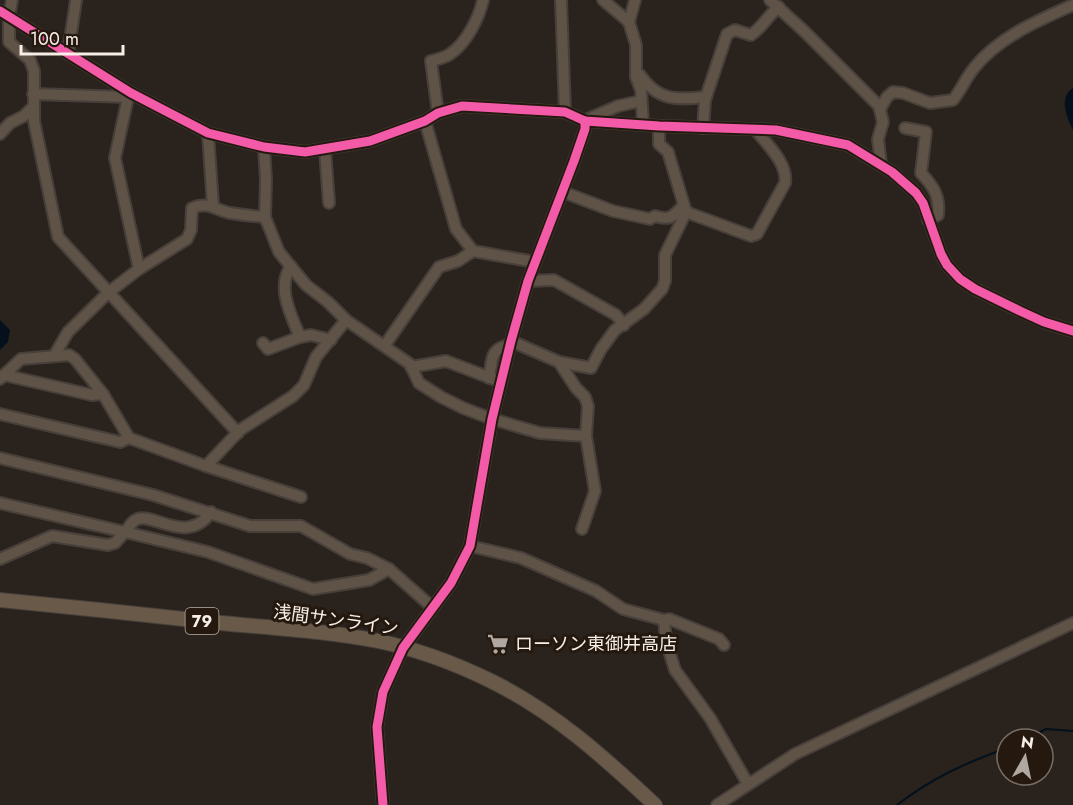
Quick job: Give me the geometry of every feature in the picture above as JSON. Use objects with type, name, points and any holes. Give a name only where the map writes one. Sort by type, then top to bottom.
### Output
[{"type":"main road","name":"浅間サンライン","points":[[0,600],[306,631],[378,641],[403,648],[473,673],[528,702],[591,746],[655,805]]},
{"type":"street","points":[[12,0],[5,14],[9,42],[30,60],[34,71],[34,121],[58,237],[238,433]]},
{"type":"street","points":[[68,54],[76,0]]},
{"type":"street","points":[[438,113],[431,61],[449,55],[461,44],[474,24],[483,0]]},
{"type":"street","points":[[561,0],[565,112]]},
{"type":"street","points":[[603,0],[629,22]]},
{"type":"street","points":[[635,0],[629,22],[636,45],[636,77],[641,90],[643,124]]},
{"type":"street","points":[[770,0],[880,109],[882,122],[878,139],[881,165]]},
{"type":"street","points":[[880,109],[893,92],[903,93],[930,103],[953,100],[972,69],[994,48],[1026,26],[1073,5]]},
{"type":"street","points":[[702,128],[705,97],[727,34],[735,30],[751,35],[759,30],[770,14],[779,8]]},
{"type":"street","points":[[5,14],[129,95],[208,133],[264,147],[305,152],[370,141],[425,121],[438,113],[462,106],[565,112],[585,121],[776,130],[848,145],[892,172],[916,193],[923,203],[941,254],[947,265],[960,279],[975,290],[1020,311],[1073,331]]},
{"type":"street","points":[[636,70],[649,89],[660,95],[689,99],[705,97]]},
{"type":"street","points":[[33,94],[129,95]]},
{"type":"street","points":[[129,95],[115,158],[139,269]]},
{"type":"street","points":[[585,121],[618,106],[641,102]]},
{"type":"street","points":[[0,134],[10,123],[24,116],[33,106]]},
{"type":"street","points":[[425,121],[456,229],[473,251],[535,262]]},
{"type":"street","points":[[382,805],[378,712],[383,692],[403,648],[451,583],[470,546],[492,419],[511,343],[528,281],[563,192],[585,129],[585,121]]},
{"type":"street","points":[[489,378],[494,352],[511,343],[559,362],[591,368],[615,330],[644,309],[662,289],[665,281],[665,255],[685,208],[668,152],[659,144],[659,126]]},
{"type":"street","points":[[905,128],[926,132],[921,173],[934,188],[939,203],[938,215],[928,220]]},
{"type":"street","points":[[685,208],[751,236],[757,234],[785,183],[786,177],[782,165],[756,130]]},
{"type":"street","points":[[208,133],[213,206]]},
{"type":"street","points":[[264,147],[265,217],[279,252],[306,285],[346,320],[385,345],[411,367],[419,383],[463,408],[540,433],[586,436]]},
{"type":"street","points":[[325,150],[329,203]]},
{"type":"street","points":[[563,192],[613,211],[650,219],[655,216],[671,218],[685,208]]},
{"type":"street","points":[[54,356],[68,332],[109,292],[139,269],[187,239],[192,230],[192,208],[200,204],[213,206],[228,213],[265,217]]},
{"type":"street","points":[[385,345],[439,267],[458,261],[473,251]]},
{"type":"street","points":[[291,266],[285,275],[284,283],[291,316],[300,337]]},
{"type":"street","points":[[528,281],[554,280],[616,315],[624,325]]},
{"type":"street","points":[[206,466],[238,433],[304,386],[316,357],[346,320]]},
{"type":"street","points":[[263,343],[268,349],[311,335],[331,340]]},
{"type":"street","points":[[2,377],[21,359],[69,355],[75,359],[102,394],[129,438],[301,497]]},
{"type":"street","points":[[411,367],[446,361],[501,382]]},
{"type":"street","points":[[559,362],[576,388],[585,397],[588,406],[586,436],[596,491],[582,529]]},
{"type":"street","points":[[2,377],[93,395],[102,394]]},
{"type":"street","points":[[0,414],[120,442],[129,438]]},
{"type":"street","points":[[0,458],[153,495],[250,526],[301,526],[350,554],[367,558],[388,569],[432,607]]},
{"type":"street","points":[[0,503],[208,552],[313,589],[369,580],[388,569]]},
{"type":"street","points":[[0,559],[52,536],[108,545],[115,543],[134,520],[142,518],[162,524],[195,527],[204,522],[211,512]]},
{"type":"street","points":[[470,546],[521,558],[597,591],[623,609],[664,620],[669,619],[719,639],[724,645]]},
{"type":"street","points":[[664,620],[666,641],[675,670],[710,718],[748,783]]},
{"type":"street","points":[[717,805],[795,754],[1073,623]]},
{"type":"water","points":[[1073,88],[1073,130],[1066,114],[1065,102],[1068,92]]},
{"type":"water","points":[[0,320],[10,330],[8,342],[0,350]]},
{"type":"waterway","points":[[1055,730],[1073,731]]},
{"type":"waterway","points":[[897,805],[949,772],[995,752]]},
{"type":"cycle path","points":[[0,11],[131,93],[208,133],[264,147],[305,152],[370,141],[425,121],[438,113],[462,106],[565,112],[585,121],[776,130],[848,145],[892,172],[916,193],[923,203],[941,254],[947,265],[960,279],[1020,311],[1044,322],[1073,331]]},
{"type":"cycle path","points":[[383,805],[377,727],[383,692],[403,648],[451,583],[470,546],[492,419],[511,341],[528,281],[574,161],[585,129],[585,121]]},
{"type":"place","name":"ローソン東御井高店","points":[[498,644]]}]
